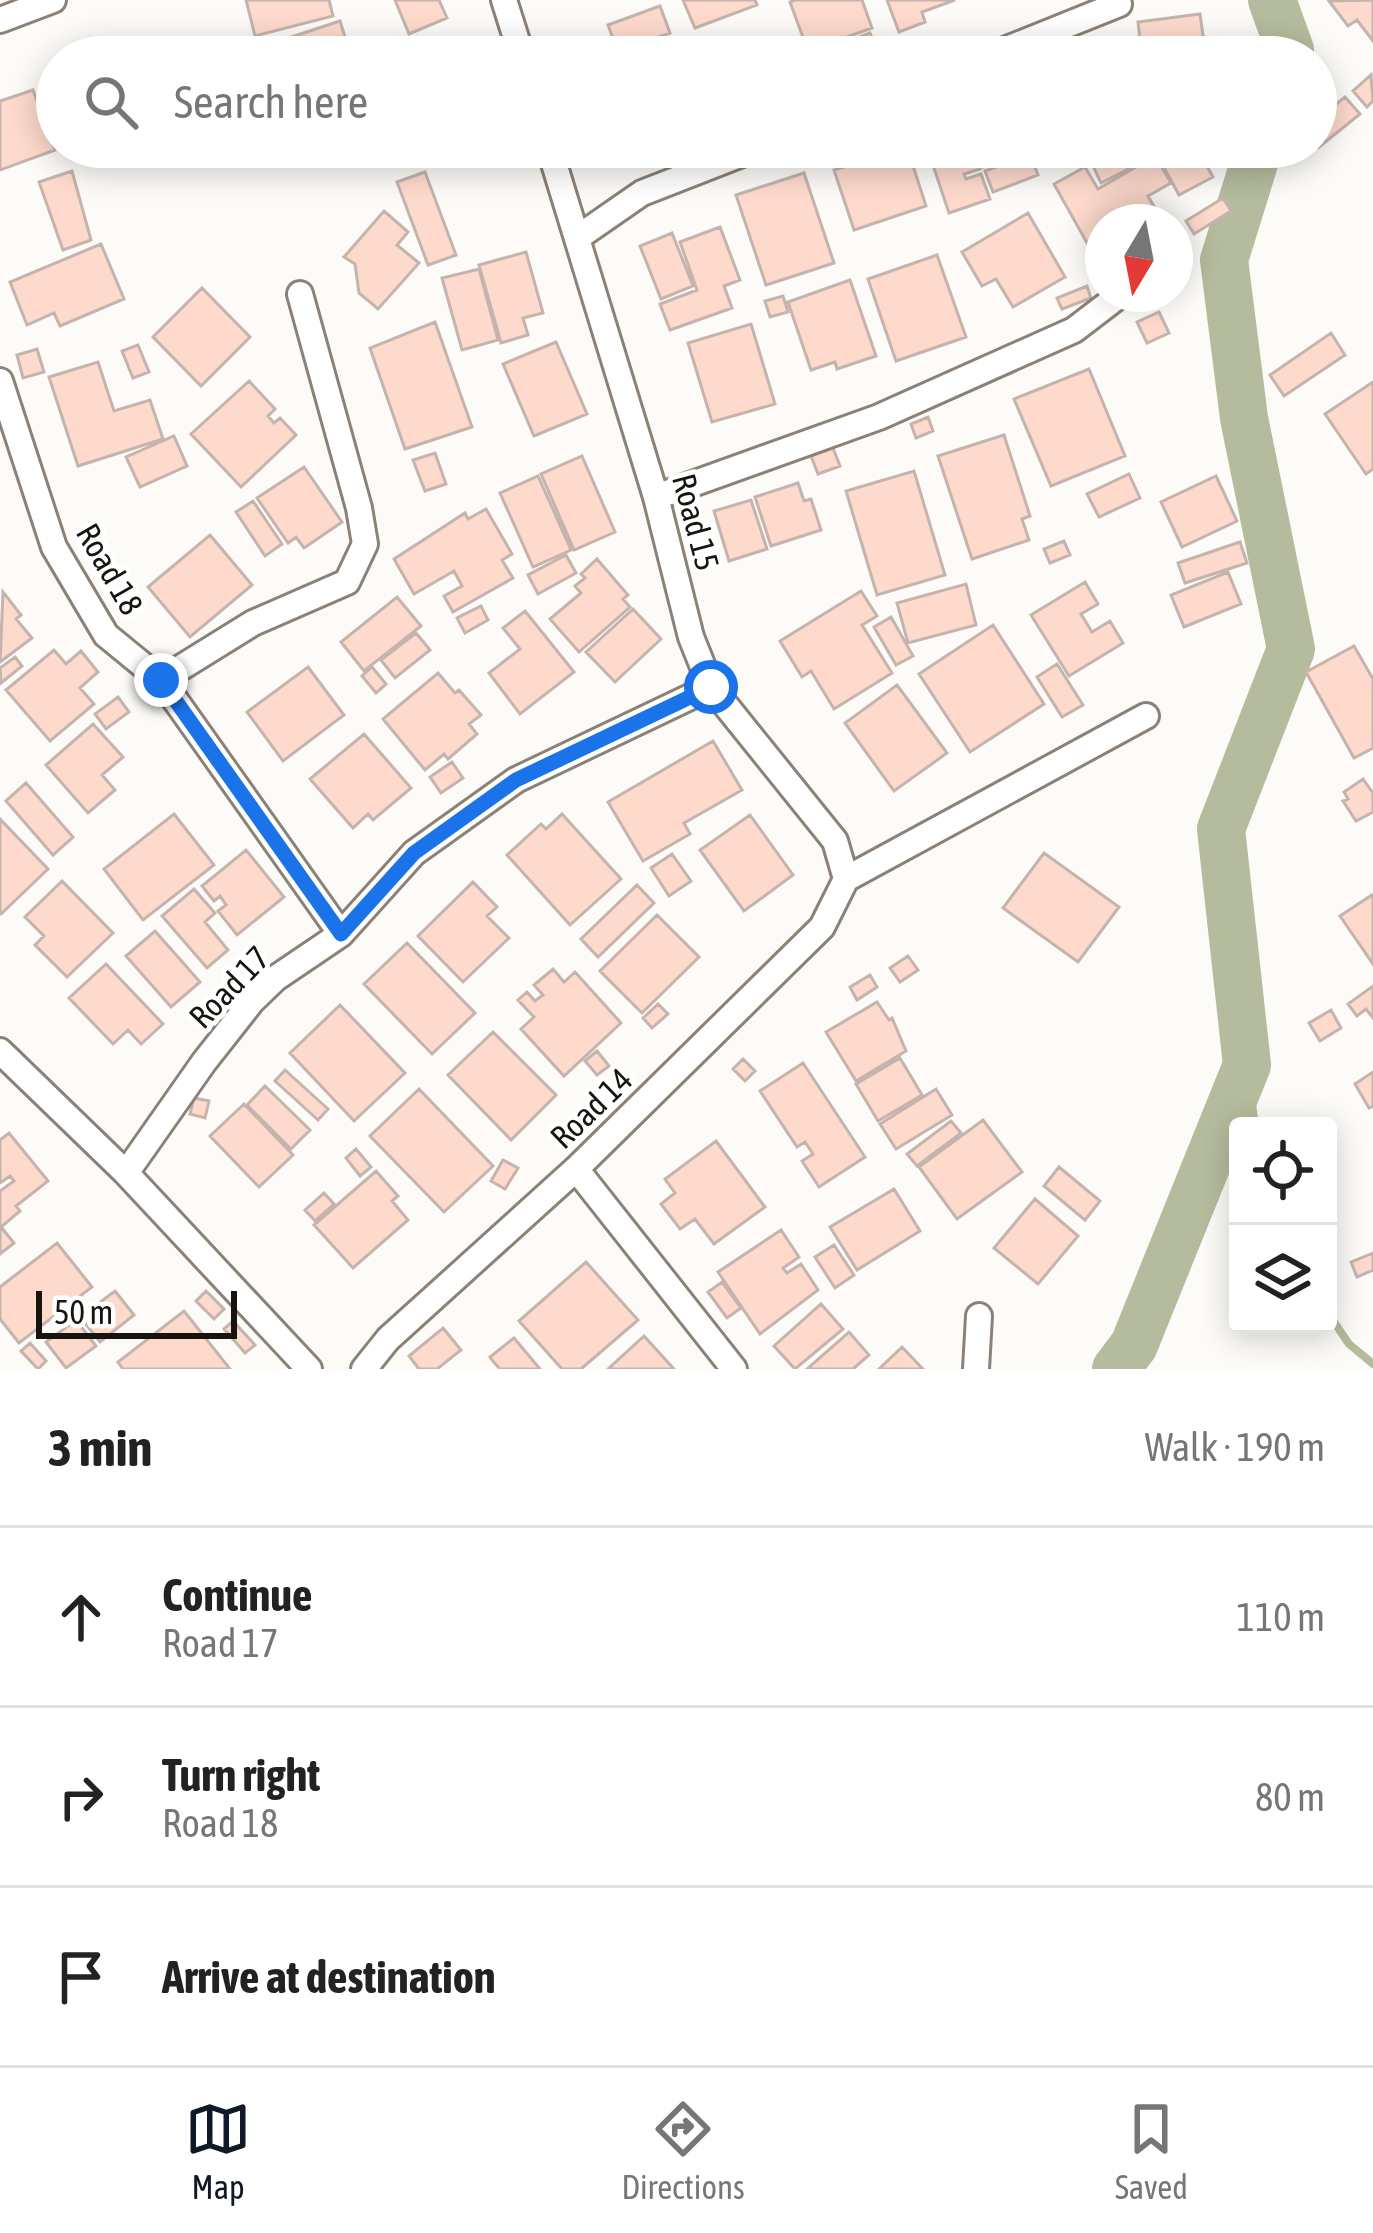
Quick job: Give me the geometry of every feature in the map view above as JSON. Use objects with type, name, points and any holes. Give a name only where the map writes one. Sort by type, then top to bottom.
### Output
[{"type":"street","points":[[0,20],[53,0]]},
{"type":"street","points":[[504,0],[515,36]]},
{"type":"street","points":[[1039,36],[1119,4]]},
{"type":"street","name":"Road 15","points":[[555,168],[656,496],[692,637],[711,687],[835,841],[846,879]]},
{"type":"street","points":[[577,238],[642,193],[706,168]]},
{"type":"street","points":[[161,680],[253,623],[347,582],[364,544],[359,508],[299,294]]},
{"type":"street","points":[[656,496],[879,417],[1074,330],[1098,312]]},
{"type":"street","name":"Road 18","points":[[0,381],[54,547],[106,634],[161,680],[341,934]]},
{"type":"street","name":"Road 17","points":[[126,1173],[252,1001],[276,978],[341,934],[414,853],[516,780],[711,687]]},
{"type":"street","points":[[846,879],[1146,716]]},
{"type":"street","name":"Road 14","points":[[364,1369],[388,1339],[576,1169],[822,927],[846,879]]},
{"type":"street","points":[[0,1051],[126,1173],[309,1369]]},
{"type":"street","points":[[576,1169],[734,1369]]},
{"type":"street","points":[[976,1369],[979,1316]]},
{"type":"building","points":[[246,0],[329,0],[333,16],[255,36]]},
{"type":"building","points":[[395,0],[439,0],[447,18],[409,34]]},
{"type":"building","points":[[683,0],[755,0],[757,5],[695,28]]},
{"type":"building","points":[[862,0],[872,28],[850,36],[802,36],[790,2]]},
{"type":"building","points":[[887,0],[955,0],[922,12],[925,22],[899,32]]},
{"type":"building","points":[[1373,0],[1373,41],[1357,20],[1348,26],[1329,1]]},
{"type":"building","points":[[660,6],[670,33],[612,36],[608,25]]},
{"type":"building","points":[[1200,14],[1203,36],[1140,36],[1138,22]]},
{"type":"building","points":[[340,21],[345,36],[294,36]]},
{"type":"building","points":[[1371,75],[1373,101],[1367,107],[1353,91]]},
{"type":"building","points":[[33,90],[36,98],[36,157],[0,170],[0,101]]},
{"type":"building","points":[[1345,97],[1360,114],[1337,133],[1337,103]]},
{"type":"building","points":[[914,168],[926,206],[854,230],[834,170]]},
{"type":"building","points":[[934,168],[980,168],[964,174],[966,179],[981,174],[990,199],[949,213]]},
{"type":"building","points":[[1035,168],[1038,175],[993,192],[985,171]]},
{"type":"building","points":[[1086,168],[1098,189],[1134,168],[1162,168],[1171,183],[1148,196],[1153,204],[1085,204],[1085,239],[1054,184]]},
{"type":"building","points":[[1094,168],[1130,168],[1101,183]]},
{"type":"building","points":[[1164,168],[1208,168],[1213,177],[1179,195]]},
{"type":"building","points":[[72,171],[91,240],[63,250],[39,182]]},
{"type":"building","points":[[425,172],[456,255],[428,265],[397,182]]},
{"type":"building","points":[[804,173],[834,263],[766,285],[736,195]]},
{"type":"building","points":[[1223,198],[1231,211],[1194,234],[1193,217]]},
{"type":"building","points":[[384,211],[408,232],[397,245],[419,263],[378,309],[359,293],[355,264],[344,257]]},
{"type":"building","points":[[1028,213],[1065,277],[1013,307],[996,279],[982,286],[962,252]]},
{"type":"building","points":[[720,227],[740,280],[724,286],[732,308],[670,330],[660,304],[697,290],[680,242]]},
{"type":"building","points":[[672,233],[693,286],[661,299],[640,246]]},
{"type":"building","points":[[101,244],[124,299],[60,326],[54,313],[27,325],[10,282]]},
{"type":"building","points":[[526,252],[543,313],[523,318],[528,335],[501,343],[479,265]]},
{"type":"building","points":[[937,255],[966,337],[896,361],[868,279]]},
{"type":"building","points":[[479,269],[498,340],[462,350],[442,278]]},
{"type":"building","points":[[850,280],[876,356],[837,369],[835,362],[811,370],[788,302]]},
{"type":"building","points":[[1085,287],[1085,300],[1062,309],[1057,298]]},
{"type":"building","points":[[202,288],[250,337],[201,386],[153,337]]},
{"type":"building","points":[[783,296],[788,312],[770,317],[765,301]]},
{"type":"building","points":[[1159,312],[1169,333],[1147,343],[1137,322]]},
{"type":"building","points":[[435,322],[472,427],[405,449],[370,348]]},
{"type":"building","points":[[751,324],[775,404],[712,422],[688,343]]},
{"type":"building","points":[[1331,333],[1345,355],[1284,396],[1270,375]]},
{"type":"building","points":[[556,342],[587,414],[534,436],[503,364]]},
{"type":"building","points":[[138,345],[149,372],[133,378],[122,351]]},
{"type":"building","points":[[37,349],[44,372],[23,378],[17,355]]},
{"type":"building","points":[[98,362],[114,411],[150,400],[163,439],[78,466],[49,377]]},
{"type":"building","points":[[1089,369],[1125,456],[1051,486],[1014,399]]},
{"type":"building","points":[[249,381],[275,409],[268,416],[274,423],[280,418],[296,435],[241,487],[191,434]]},
{"type":"building","points":[[1373,382],[1373,469],[1366,474],[1325,414]]},
{"type":"building","points":[[928,417],[933,431],[916,438],[911,424]]},
{"type":"building","points":[[1004,435],[1030,516],[1022,519],[1029,540],[972,559],[938,456]]},
{"type":"building","points":[[174,436],[187,466],[140,487],[126,457]]},
{"type":"building","points":[[833,448],[840,466],[818,474],[811,456]]},
{"type":"building","points":[[435,453],[446,484],[425,491],[413,460]]},
{"type":"building","points":[[582,456],[615,532],[574,550],[541,474]]},
{"type":"building","points":[[304,467],[342,522],[304,548],[296,537],[288,543],[257,498]]},
{"type":"building","points":[[914,471],[945,575],[877,595],[846,491]]},
{"type":"building","points":[[1129,474],[1140,498],[1099,517],[1087,494]]},
{"type":"building","points":[[538,476],[571,550],[533,567],[500,493]]},
{"type":"building","points":[[1216,476],[1237,521],[1182,547],[1161,502]]},
{"type":"building","points":[[798,483],[804,501],[811,499],[821,530],[771,546],[755,497]]},
{"type":"building","points":[[751,500],[767,549],[729,561],[714,511]]},
{"type":"building","points":[[253,501],[282,544],[265,556],[236,512]]},
{"type":"building","points":[[486,509],[512,554],[502,560],[513,578],[453,612],[444,596],[462,586],[454,571],[414,594],[394,559],[465,513],[468,519]]},
{"type":"building","points":[[210,535],[252,585],[190,637],[148,587]]},
{"type":"building","points":[[1064,541],[1070,555],[1050,563],[1044,549]]},
{"type":"building","points":[[1240,542],[1247,563],[1185,583],[1178,563]]},
{"type":"building","points":[[566,555],[576,573],[538,594],[528,575]]},
{"type":"building","points":[[597,559],[628,595],[623,599],[630,607],[579,652],[550,619],[581,593],[575,586]]},
{"type":"building","points":[[1228,572],[1241,604],[1184,627],[1171,595]]},
{"type":"building","points":[[1085,582],[1098,604],[1081,614],[1092,632],[1110,621],[1123,643],[1069,676],[1031,615]]},
{"type":"building","points":[[966,584],[976,625],[908,643],[897,603]]},
{"type":"building","points":[[861,591],[877,616],[862,625],[892,673],[834,709],[811,671],[802,677],[780,641]]},
{"type":"building","points":[[3,592],[32,638],[0,662]]},
{"type":"building","points":[[397,597],[421,626],[364,671],[341,642]]},
{"type":"building","points":[[481,606],[488,620],[465,633],[457,618]]},
{"type":"building","points":[[633,609],[661,639],[615,682],[586,652]]},
{"type":"building","points":[[525,611],[574,672],[520,714],[489,673],[520,649],[503,628]]},
{"type":"building","points":[[891,617],[913,656],[896,665],[874,627]]},
{"type":"building","points":[[993,625],[1044,704],[970,752],[919,674]]},
{"type":"building","points":[[416,633],[430,650],[395,678],[381,660]]},
{"type":"building","points":[[1354,646],[1373,679],[1373,748],[1354,758],[1306,672]]},
{"type":"building","points":[[54,650],[66,664],[81,651],[98,672],[80,688],[94,704],[50,741],[6,690]]},
{"type":"building","points":[[15,657],[22,666],[1,683],[0,668]]},
{"type":"building","points":[[1057,664],[1083,705],[1062,717],[1037,677]]},
{"type":"building","points":[[308,667],[344,715],[283,761],[247,712]]},
{"type":"building","points":[[372,667],[386,684],[376,693],[362,676]]},
{"type":"building","points":[[438,673],[481,715],[469,724],[477,734],[448,759],[444,754],[425,770],[383,719]]},
{"type":"building","points":[[897,685],[947,753],[894,791],[845,723]]},
{"type":"building","points":[[118,697],[129,712],[106,729],[95,714]]},
{"type":"building","points":[[93,724],[123,757],[102,775],[115,790],[88,813],[46,765]]},
{"type":"building","points":[[364,734],[411,788],[373,820],[368,814],[353,828],[310,779]]},
{"type":"building","points":[[713,741],[742,790],[684,823],[690,834],[643,861],[608,802]]},
{"type":"building","points":[[452,762],[463,778],[441,793],[430,777]]},
{"type":"building","points":[[1363,779],[1373,793],[1373,812],[1356,821],[1343,801],[1348,799],[1344,792]]},
{"type":"building","points":[[26,783],[73,837],[53,855],[6,801]]},
{"type":"building","points":[[174,814],[214,865],[143,920],[104,869]]},
{"type":"building","points":[[562,814],[621,879],[570,925],[507,855],[541,824],[546,829]]},
{"type":"building","points":[[750,815],[793,875],[744,911],[700,850]]},
{"type":"building","points":[[0,819],[48,869],[1,914],[0,914]]},
{"type":"building","points":[[246,850],[284,897],[237,935],[218,911],[226,905],[220,896],[214,901],[202,886]]},
{"type":"building","points":[[1044,853],[1119,907],[1078,962],[1003,908]]},
{"type":"building","points":[[672,854],[691,881],[669,896],[651,868]]},
{"type":"building","points":[[62,881],[113,933],[67,977],[35,945],[44,936],[25,917]]},
{"type":"building","points":[[473,882],[497,907],[487,916],[509,938],[463,982],[418,936]]},
{"type":"building","points":[[637,885],[654,903],[598,957],[581,939]]},
{"type":"building","points":[[194,889],[215,913],[205,922],[228,950],[207,968],[162,916]]},
{"type":"building","points":[[1373,896],[1373,964],[1340,916]]},
{"type":"building","points":[[657,915],[699,957],[642,1013],[600,971]]},
{"type":"building","points":[[155,931],[200,982],[171,1007],[126,956]]},
{"type":"building","points":[[407,943],[475,1013],[432,1054],[364,984]]},
{"type":"building","points":[[908,956],[918,970],[900,982],[890,968]]},
{"type":"building","points":[[106,964],[163,1024],[141,1044],[128,1030],[113,1044],[69,998]]},
{"type":"building","points":[[553,969],[564,982],[575,972],[621,1023],[564,1076],[521,1029],[534,1017],[518,1000],[527,992],[535,1001],[543,995],[534,985]]},
{"type":"building","points":[[870,975],[877,987],[857,1000],[850,987]]},
{"type":"building","points":[[1373,986],[1373,1018],[1366,1009],[1357,1016],[1348,1004]]},
{"type":"building","points":[[877,1002],[892,1018],[906,1051],[856,1081],[826,1032]]},
{"type":"building","points":[[658,1004],[668,1014],[652,1028],[643,1018]]},
{"type":"building","points":[[340,1005],[405,1073],[354,1121],[290,1053]]},
{"type":"building","points":[[1331,1010],[1341,1028],[1320,1041],[1309,1023]]},
{"type":"building","points":[[493,1032],[556,1095],[511,1140],[448,1075]]},
{"type":"building","points":[[597,1051],[609,1066],[597,1075],[585,1061]]},
{"type":"building","points":[[900,1058],[922,1095],[878,1121],[856,1084]]},
{"type":"building","points":[[743,1059],[755,1071],[745,1081],[733,1069]]},
{"type":"building","points":[[803,1063],[865,1157],[819,1187],[802,1161],[813,1154],[805,1142],[797,1147],[760,1091]]},
{"type":"building","points":[[285,1070],[328,1109],[318,1120],[275,1081]]},
{"type":"building","points":[[1373,1072],[1373,1106],[1369,1108],[1355,1084]]},
{"type":"building","points":[[265,1086],[310,1130],[291,1149],[247,1105]]},
{"type":"building","points":[[419,1089],[493,1166],[444,1212],[370,1136]]},
{"type":"building","points":[[936,1089],[952,1115],[896,1149],[880,1124]]},
{"type":"building","points":[[194,1098],[209,1101],[205,1118],[190,1114]]},
{"type":"building","points":[[244,1104],[293,1155],[259,1187],[210,1136]]},
{"type":"building","points":[[983,1120],[1022,1172],[957,1219],[919,1167]]},
{"type":"building","points":[[951,1121],[961,1133],[917,1166],[907,1154]]},
{"type":"building","points":[[9,1133],[48,1181],[16,1206],[20,1211],[1,1227],[14,1243],[0,1254],[0,1191],[14,1181],[10,1176],[0,1183],[0,1140]]},
{"type":"building","points":[[716,1141],[765,1207],[714,1244],[695,1219],[680,1229],[661,1204],[675,1193],[665,1179]]},
{"type":"building","points":[[356,1149],[371,1167],[360,1176],[346,1158]]},
{"type":"building","points":[[503,1160],[518,1168],[505,1189],[491,1181]]},
{"type":"building","points":[[1059,1167],[1100,1201],[1085,1220],[1044,1186]]},
{"type":"building","points":[[376,1171],[398,1196],[392,1201],[408,1220],[353,1268],[314,1225]]},
{"type":"building","points":[[894,1189],[920,1231],[857,1270],[830,1227]]},
{"type":"building","points":[[324,1193],[334,1204],[315,1221],[305,1210]]},
{"type":"building","points":[[1035,1199],[1078,1236],[1038,1284],[994,1248]]},
{"type":"building","points":[[781,1230],[799,1257],[783,1268],[787,1273],[801,1264],[818,1290],[760,1334],[718,1272]]},
{"type":"building","points":[[57,1243],[92,1287],[19,1343],[0,1319],[0,1287]]},
{"type":"building","points":[[834,1245],[854,1275],[835,1288],[815,1257]]},
{"type":"building","points":[[1373,1253],[1373,1270],[1357,1277],[1351,1262]]},
{"type":"building","points":[[586,1262],[638,1320],[581,1369],[562,1369],[519,1321]]},
{"type":"building","points":[[722,1282],[741,1308],[727,1318],[708,1292]]},
{"type":"building","points":[[115,1291],[134,1315],[100,1342],[80,1317]]},
{"type":"building","points":[[206,1291],[224,1309],[214,1319],[196,1301]]},
{"type":"building","points":[[821,1304],[843,1329],[795,1369],[774,1346]]},
{"type":"building","points":[[184,1311],[230,1369],[123,1369],[118,1362]]},
{"type":"building","points":[[76,1320],[96,1346],[66,1368],[46,1342]]},
{"type":"building","points":[[233,1321],[255,1345],[245,1353],[224,1329]]},
{"type":"building","points":[[443,1328],[461,1350],[437,1369],[419,1369],[409,1356]]},
{"type":"building","points":[[849,1332],[869,1355],[853,1369],[807,1369]]},
{"type":"building","points":[[644,1336],[674,1369],[608,1369]]},
{"type":"building","points":[[514,1338],[540,1369],[500,1369],[492,1360]]},
{"type":"building","points":[[30,1343],[46,1361],[38,1369],[21,1351]]},
{"type":"building","points":[[902,1347],[923,1369],[879,1369]]},
{"type":"waterway","points":[[1272,0],[1285,36]]},
{"type":"waterway","points":[[1116,1369],[1134,1345],[1247,1065],[1221,829],[1291,649],[1244,418],[1224,260],[1252,168]]},
{"type":"waterway","points":[[1247,1065],[1254,1117]]},
{"type":"waterway","points":[[1337,1326],[1373,1364]]},
{"type":"route","points":[[161,680],[341,934],[414,853],[516,780],[711,687]]}]
